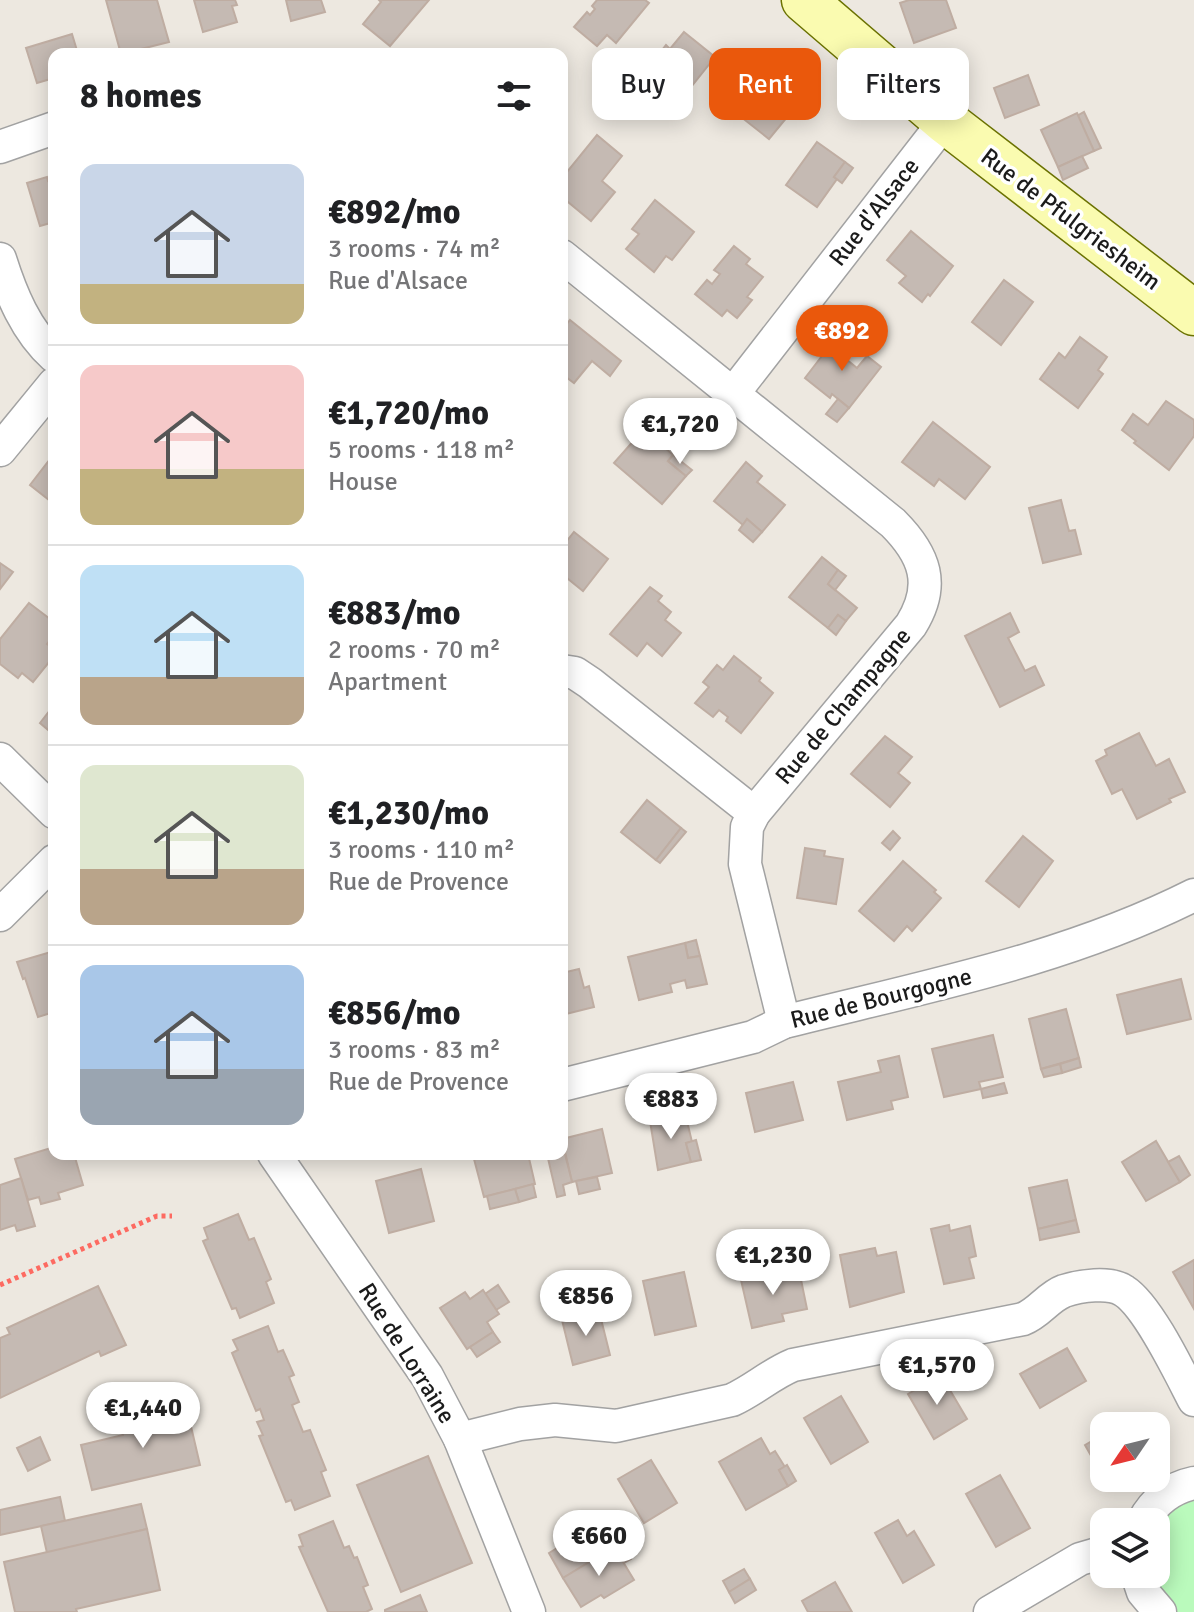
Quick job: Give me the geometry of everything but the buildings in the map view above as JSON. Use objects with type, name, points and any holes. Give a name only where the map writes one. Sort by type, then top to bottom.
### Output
[{"type":"main road","name":"Rue de Pfulgriesheim","points":[[804,0],[945,121],[1194,313]]},
{"type":"street","name":"Rue d'Alsace","points":[[732,395],[945,121]]},
{"type":"street","points":[[0,147],[48,130]]},
{"type":"street","points":[[0,259],[19,308],[31,330],[48,349]]},
{"type":"street","points":[[568,261],[732,395]]},
{"type":"street","points":[[0,450],[48,391]]},
{"type":"street","name":"Rue de Champagne","points":[[732,395],[893,523],[916,548],[925,578],[923,598],[911,625],[754,813],[747,827],[745,864],[784,1022]]},
{"type":"street","points":[[568,672],[590,683],[754,813]]},
{"type":"street","points":[[0,759],[48,806]]},
{"type":"street","points":[[0,915],[48,867]]},
{"type":"street","name":"Rue de Bourgogne","points":[[568,1083],[753,1037],[784,1022],[1058,951],[1134,924],[1194,895]]},
{"type":"street","name":"Rue de Lorraine","points":[[288,1160],[427,1376],[460,1439],[529,1612]]},
{"type":"street","points":[[460,1439],[520,1424],[555,1420],[616,1426],[732,1400],[749,1392],[771,1374],[793,1365],[1023,1319],[1036,1314],[1064,1291],[1113,1286],[1124,1290],[1147,1316],[1194,1400]]},
{"type":"street","points":[[1152,1508],[1163,1496],[1182,1485],[1194,1483]]},
{"type":"street","points":[[990,1612],[1090,1556]]},
{"type":"street","points":[[1142,1588],[1160,1612]]},
{"type":"path","points":[[0,1285],[157,1216],[172,1216]]},
{"type":"green space","points":[[1194,1496],[1194,1612],[1173,1612],[1156,1588],[1170,1588],[1170,1511]]}]
